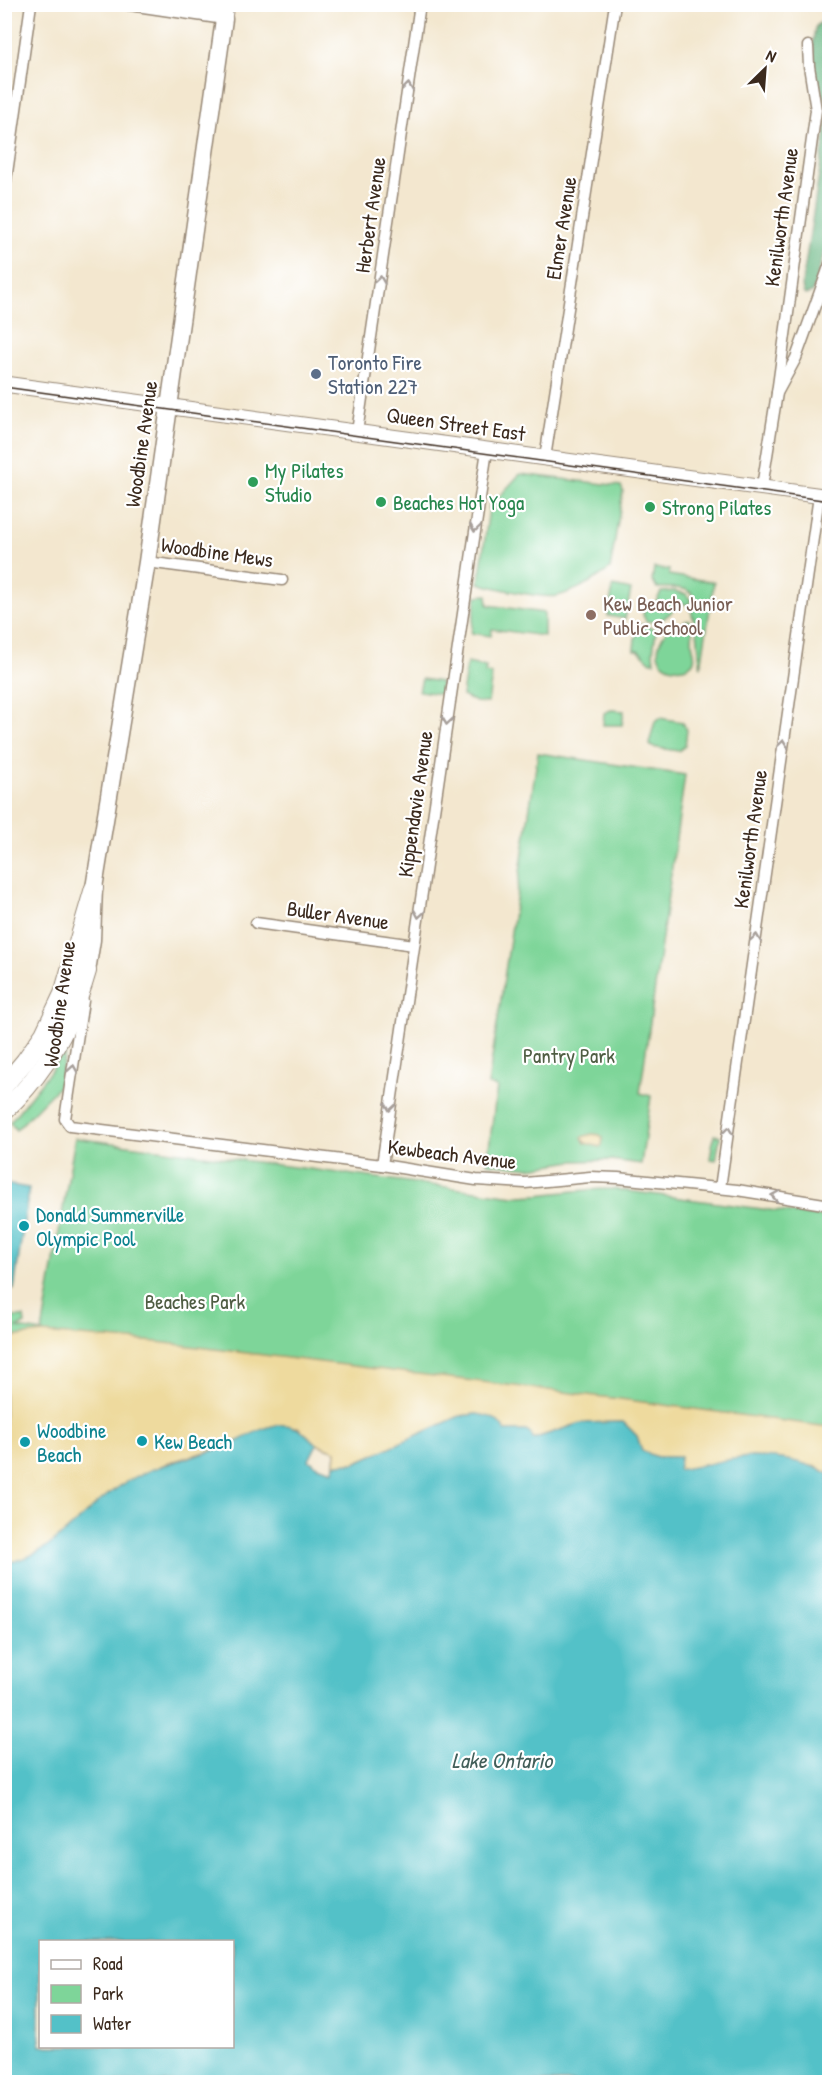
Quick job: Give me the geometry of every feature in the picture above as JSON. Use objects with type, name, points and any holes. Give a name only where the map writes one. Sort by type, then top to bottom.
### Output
[{"type":"highway","name":"Woodbine Avenue","points":[[4,1086],[44,1034],[63,994],[94,888]]},
{"type":"highway","points":[[4,1111],[45,1065],[60,1041],[81,993],[87,971]]},
{"type":"main road","name":"Woodbine Avenue","points":[[87,971],[92,940],[94,888],[147,562],[225,12]]},
{"type":"main road","name":"Queen Street East","points":[[4,384],[824,497]]},
{"type":"street","points":[[4,194],[31,4]]},
{"type":"street","points":[[123,4],[225,12]]},
{"type":"street","name":"Herbert Avenue","points":[[357,432],[420,4]]},
{"type":"street","name":"Elmer Avenue","points":[[545,458],[615,4]]},
{"type":"street","name":"Kenilworth Avenue","points":[[762,487],[816,110],[808,66],[808,46]]},
{"type":"street","name":"Kenilworth Avenue","points":[[777,393],[796,358],[830,264]]},
{"type":"street","name":"Kippendavie Avenue","points":[[382,1165],[487,450]]},
{"type":"street","name":"Kenilworth Avenue","points":[[720,1188],[824,497]]},
{"type":"street","name":"Woodbine Mews","points":[[147,562],[282,580]]},
{"type":"street","name":"Buller Avenue","points":[[256,923],[414,945]]},
{"type":"street","name":"Woodbine Avenue","points":[[69,1125],[65,1119],[87,971]]},
{"type":"street","name":"Kewbeach Avenue","points":[[69,1125],[486,1180],[525,1183],[600,1177],[720,1188],[830,1205]]},
{"type":"green space","points":[[829,20],[829,110],[815,71],[813,41],[818,24]]},
{"type":"green space","points":[[829,110],[829,236],[812,293],[805,295],[802,285]]},
{"type":"green space","points":[[520,474],[621,486],[623,491],[610,569],[585,585],[550,597],[530,595],[479,583],[490,501],[499,497]]},
{"type":"green space","points":[[654,568],[669,570],[669,575],[714,582],[701,667],[691,611],[694,606],[692,594],[682,589],[657,588],[652,581]]},
{"type":"green space","points":[[613,586],[631,590],[625,619],[608,616]]},
{"type":"green space","points":[[674,591],[686,594],[691,600],[688,605],[682,603],[658,621],[646,621],[643,615],[644,610],[655,604],[661,592]]},
{"type":"green space","points":[[487,595],[488,605],[544,613],[544,636],[492,629],[491,636],[471,633],[477,596]]},
{"type":"green space","points":[[689,620],[692,628],[694,660],[684,668],[669,667],[659,656],[658,647],[667,631],[676,626],[682,626],[683,622]]},
{"type":"green space","points":[[641,624],[656,630],[654,662],[638,650],[634,650],[635,638]]},
{"type":"green space","points":[[467,663],[486,667],[485,673],[492,674],[488,703],[476,702],[462,696]]},
{"type":"green space","points":[[422,679],[441,682],[440,694],[419,691]]},
{"type":"green space","points":[[611,710],[624,711],[622,725],[603,725],[604,713]]},
{"type":"green space","points":[[660,718],[682,722],[687,730],[685,746],[678,751],[652,747],[649,744],[655,721]]},
{"type":"green space","name":"Pantry Park","points":[[538,753],[685,775],[640,1093],[651,1096],[641,1164],[611,1160],[573,1161],[530,1168],[487,1163],[497,1087],[488,1085]]},
{"type":"green space","points":[[67,1047],[58,1087],[16,1130],[10,1122]]},
{"type":"green space","points":[[714,1135],[720,1136],[716,1160],[710,1159]]},
{"type":"green space","name":"Beaches Park","points":[[75,1138],[514,1196],[613,1189],[829,1218],[829,1474],[817,1467],[680,1457],[335,1464],[336,1451],[317,1444],[298,1427],[111,1492],[5,1563],[4,1317],[24,1317],[25,1324],[17,1328],[42,1332]]},
{"type":"sand","points":[[592,1134],[603,1138],[600,1147],[585,1143],[582,1137]]},
{"type":"sand","name":"Kew Beach","points":[[42,1333],[157,1342],[829,1427],[829,1474],[817,1467],[752,1457],[678,1470],[680,1457],[657,1457],[642,1451],[637,1436],[623,1422],[581,1423],[532,1439],[526,1431],[505,1431],[477,1414],[460,1416],[355,1463],[335,1464],[336,1451],[317,1444],[298,1427],[260,1431],[230,1445],[167,1463],[111,1492],[51,1545],[21,1561],[5,1563],[4,1338]]},
{"type":"water","points":[[5,1184],[29,1188],[14,1289],[5,1287]]},
{"type":"water","name":"Lake Ontario","points":[[477,1414],[494,1419],[505,1431],[526,1431],[533,1439],[581,1423],[623,1422],[637,1436],[642,1451],[657,1457],[680,1457],[678,1470],[734,1459],[762,1457],[802,1463],[829,1474],[829,2082],[5,2082],[5,1563],[22,1559],[50,1544],[100,1501],[128,1481],[157,1468],[237,1442],[265,1428],[277,1425],[289,1426],[308,1436],[317,1444],[309,1460],[317,1466],[334,1471],[335,1464],[355,1463],[460,1416]]},
{"type":"tram line","points":[[4,387],[830,501]]},
{"type":"place","name":"Toronto Fire Station 227","points":[[316,374]]},
{"type":"place","name":"My Pilates Studio","points":[[253,482]]},
{"type":"place","name":"Beaches Hot Yoga","points":[[381,502]]},
{"type":"place","name":"Strong Pilates","points":[[650,507]]},
{"type":"place","name":"Kew Beach Junior Public School","points":[[591,615]]},
{"type":"place","name":"Donald Summerville Olympic Pool","points":[[24,1226]]},
{"type":"place","name":"Kew Beach","points":[[142,1441]]},
{"type":"place","name":"Woodbine Beach","points":[[25,1442]]}]
